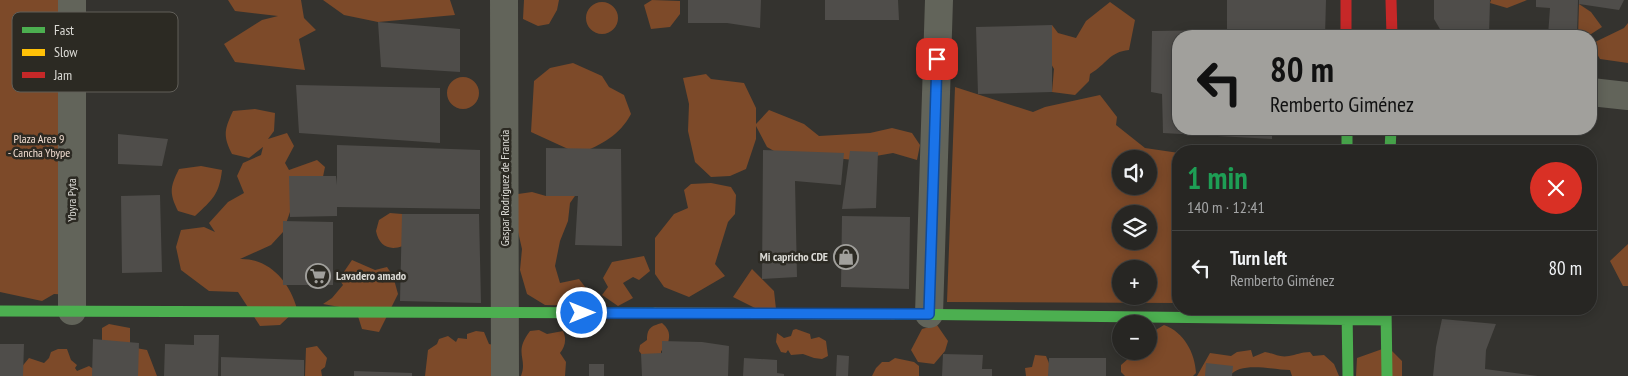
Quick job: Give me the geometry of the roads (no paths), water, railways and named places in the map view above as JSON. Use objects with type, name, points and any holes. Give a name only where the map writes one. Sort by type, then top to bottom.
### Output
[{"type":"street","name":"Gaspar Rodríguez de Francia","points":[[504,0],[505,376]]},
{"type":"street","points":[[929,314],[939,0]]},
{"type":"street","points":[[1346,0],[1346,30]]},
{"type":"street","points":[[1391,0],[1392,30]]},
{"type":"street","name":"Ybyra Pyta","points":[[72,92],[72,311]]},
{"type":"street","points":[[1597,93],[1628,96]]},
{"type":"street","points":[[0,311],[1172,314]]},
{"type":"street","points":[[1347,315],[1348,376]]},
{"type":"street","points":[[1386,315],[1387,376]]},
{"type":"place","name":"Mi capricho CDE","points":[[846,257]]},
{"type":"place","name":"Lavadero amado","points":[[318,276]]},
{"type":"park label","name":"Plaza Area 9 - Cancha Ybype","points":[[39,146]]}]
